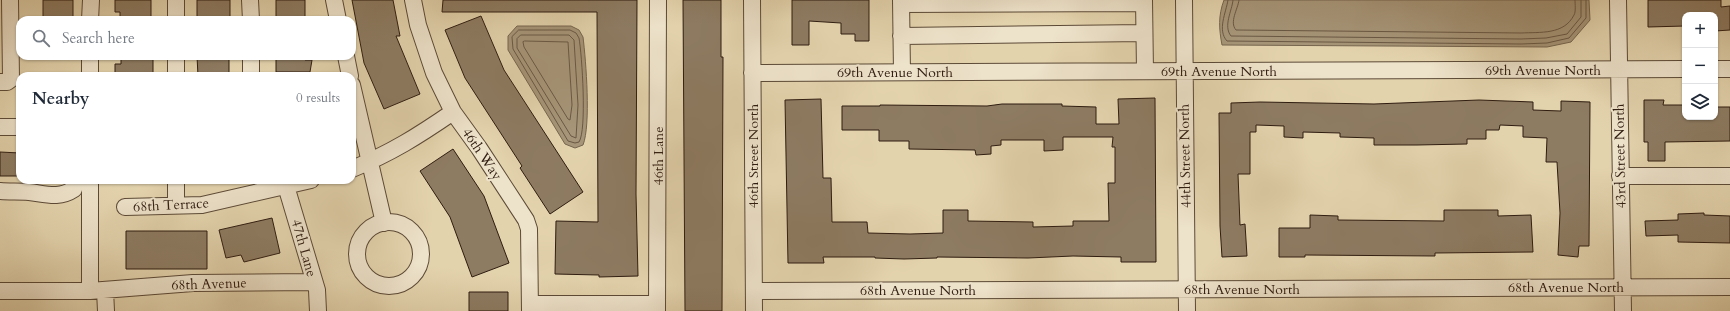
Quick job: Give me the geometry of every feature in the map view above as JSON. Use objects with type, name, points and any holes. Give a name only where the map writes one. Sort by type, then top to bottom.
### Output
[{"type":"street","points":[[0,82],[7,82],[11,79],[10,0]]},
{"type":"street","points":[[90,0],[90,16]]},
{"type":"street","points":[[176,0],[176,16]]},
{"type":"street","points":[[250,0],[250,16]]},
{"type":"street","points":[[334,0],[337,16]]},
{"type":"street","name":"46th Way","points":[[413,0],[418,25],[434,73],[453,112],[479,148],[526,220],[529,229],[530,307]]},
{"type":"street","name":"46th Lane","points":[[657,308],[658,0]]},
{"type":"street","name":"46th Street North","points":[[752,0],[754,311]]},
{"type":"street","name":"44th Street North","points":[[1184,0],[1187,311]]},
{"type":"street","name":"43rd Street North","points":[[1618,0],[1623,311]]},
{"type":"street","points":[[902,72],[901,2],[1144,2],[1145,71]]},
{"type":"street","points":[[901,36],[1144,33]]},
{"type":"street","points":[[90,60],[90,72]]},
{"type":"street","points":[[176,60],[176,72]]},
{"type":"street","points":[[251,60],[251,72]]},
{"type":"street","points":[[347,60],[349,72]]},
{"type":"street","name":"69th Avenue North","points":[[752,73],[1682,69]]},
{"type":"street","points":[[1718,69],[1730,69]]},
{"type":"street","points":[[356,103],[384,223]]},
{"type":"street","points":[[356,167],[412,140],[453,112]]},
{"type":"street","points":[[0,127],[16,127]]},
{"type":"street","points":[[1620,176],[1730,176]]},
{"type":"street","points":[[0,191],[28,192],[47,196],[66,194],[74,189],[75,184]]},
{"type":"street","points":[[90,184],[97,290],[106,311]]},
{"type":"street","points":[[176,184],[176,206]]},
{"type":"street","name":"68th Terrace","points":[[125,207],[202,205],[251,187],[286,186],[294,184]]},
{"type":"street","name":"47th Lane","points":[[286,186],[317,290],[318,311]]},
{"type":"street","name":"68th Avenue","points":[[97,290],[193,283],[314,282]]},
{"type":"street","name":"68th Avenue North","points":[[754,291],[1730,287]]},
{"type":"street","points":[[0,291],[97,290]]},
{"type":"street","points":[[530,307],[657,308]]},
{"type":"water","points":[[1224,0],[1589,0],[1590,20],[1571,42],[1547,47],[1222,45],[1220,22]]},
{"type":"water","points":[[517,26],[571,26],[579,30],[583,37],[587,123],[583,145],[575,148],[565,144],[508,50],[508,36]]},
{"type":"building","points":[[43,0],[73,0],[73,16],[43,16]]},
{"type":"building","points":[[115,0],[151,0],[151,16],[120,16],[120,12],[115,12]]},
{"type":"building","points":[[197,0],[230,0],[230,16],[197,16]]},
{"type":"building","points":[[276,0],[305,0],[305,16],[276,16]]},
{"type":"building","points":[[352,0],[393,0],[400,36],[396,36],[420,94],[384,109],[364,63]]},
{"type":"building","points":[[443,0],[637,0],[636,194],[638,276],[599,277],[599,275],[555,274],[556,221],[598,222],[597,12],[442,12]]},
{"type":"building","points":[[683,0],[721,0],[721,57],[723,57],[722,311],[685,311]]},
{"type":"building","points":[[792,0],[869,0],[869,41],[855,41],[855,34],[841,34],[841,23],[809,21],[809,45],[792,45]]},
{"type":"building","points":[[1648,0],[1721,0],[1721,7],[1730,6],[1730,30],[1718,31],[1718,12],[1682,12],[1682,26],[1648,27]]},
{"type":"building","points":[[481,16],[504,70],[583,192],[550,214],[520,168],[522,166],[465,78],[445,30]]},
{"type":"building","points":[[121,60],[153,60],[153,72],[115,72],[115,64],[121,64]]},
{"type":"building","points":[[197,60],[229,60],[229,72],[198,72]]},
{"type":"building","points":[[276,60],[312,60],[310,72],[276,72]]},
{"type":"building","points":[[1155,98],[1156,262],[1121,262],[1121,257],[1073,256],[1028,258],[937,257],[904,259],[875,257],[823,257],[824,263],[788,263],[785,100],[821,99],[823,178],[831,178],[832,222],[867,222],[868,233],[910,234],[943,233],[943,210],[968,210],[968,221],[1033,222],[1033,227],[1073,226],[1073,221],[1109,221],[1108,183],[1115,183],[1115,147],[1112,147],[1113,137],[1063,137],[1063,150],[1044,151],[1044,140],[1001,140],[1001,145],[991,146],[991,154],[976,155],[975,150],[909,149],[909,141],[879,141],[879,130],[842,130],[842,106],[987,106],[1002,104],[1062,104],[1062,106],[1096,107],[1096,124],[1119,124],[1118,99]]},
{"type":"building","points":[[1479,100],[1533,102],[1533,110],[1561,111],[1561,101],[1590,102],[1589,246],[1579,246],[1578,257],[1558,255],[1560,213],[1557,162],[1546,162],[1547,138],[1523,137],[1523,126],[1500,125],[1499,130],[1486,130],[1486,139],[1467,139],[1467,144],[1374,145],[1374,138],[1340,137],[1340,133],[1303,132],[1303,138],[1284,137],[1284,126],[1256,125],[1256,132],[1250,132],[1250,174],[1238,174],[1240,225],[1245,224],[1247,256],[1222,257],[1220,226],[1219,113],[1231,113],[1231,103],[1260,102],[1374,104]]},
{"type":"building","points":[[1644,100],[1664,100],[1663,105],[1682,105],[1682,120],[1718,120],[1718,107],[1730,107],[1730,141],[1665,142],[1665,161],[1648,161],[1648,142],[1644,142]]},
{"type":"building","points":[[453,149],[484,196],[509,263],[472,277],[450,217],[420,171]]},
{"type":"building","points":[[0,152],[16,153],[16,176],[0,176]]},
{"type":"building","points":[[1444,210],[1498,210],[1498,216],[1531,215],[1533,252],[1435,253],[1435,256],[1305,255],[1305,257],[1279,257],[1279,228],[1310,228],[1310,215],[1338,216],[1338,220],[1444,221]]},
{"type":"building","points":[[1704,213],[1704,215],[1730,216],[1730,243],[1678,242],[1678,235],[1646,236],[1645,221],[1678,220],[1678,214]]},
{"type":"building","points":[[272,218],[280,253],[244,262],[241,255],[226,258],[219,230]]},
{"type":"building","points":[[126,231],[207,231],[207,269],[126,269]]},
{"type":"building","points":[[469,292],[508,292],[508,311],[469,311]]}]
